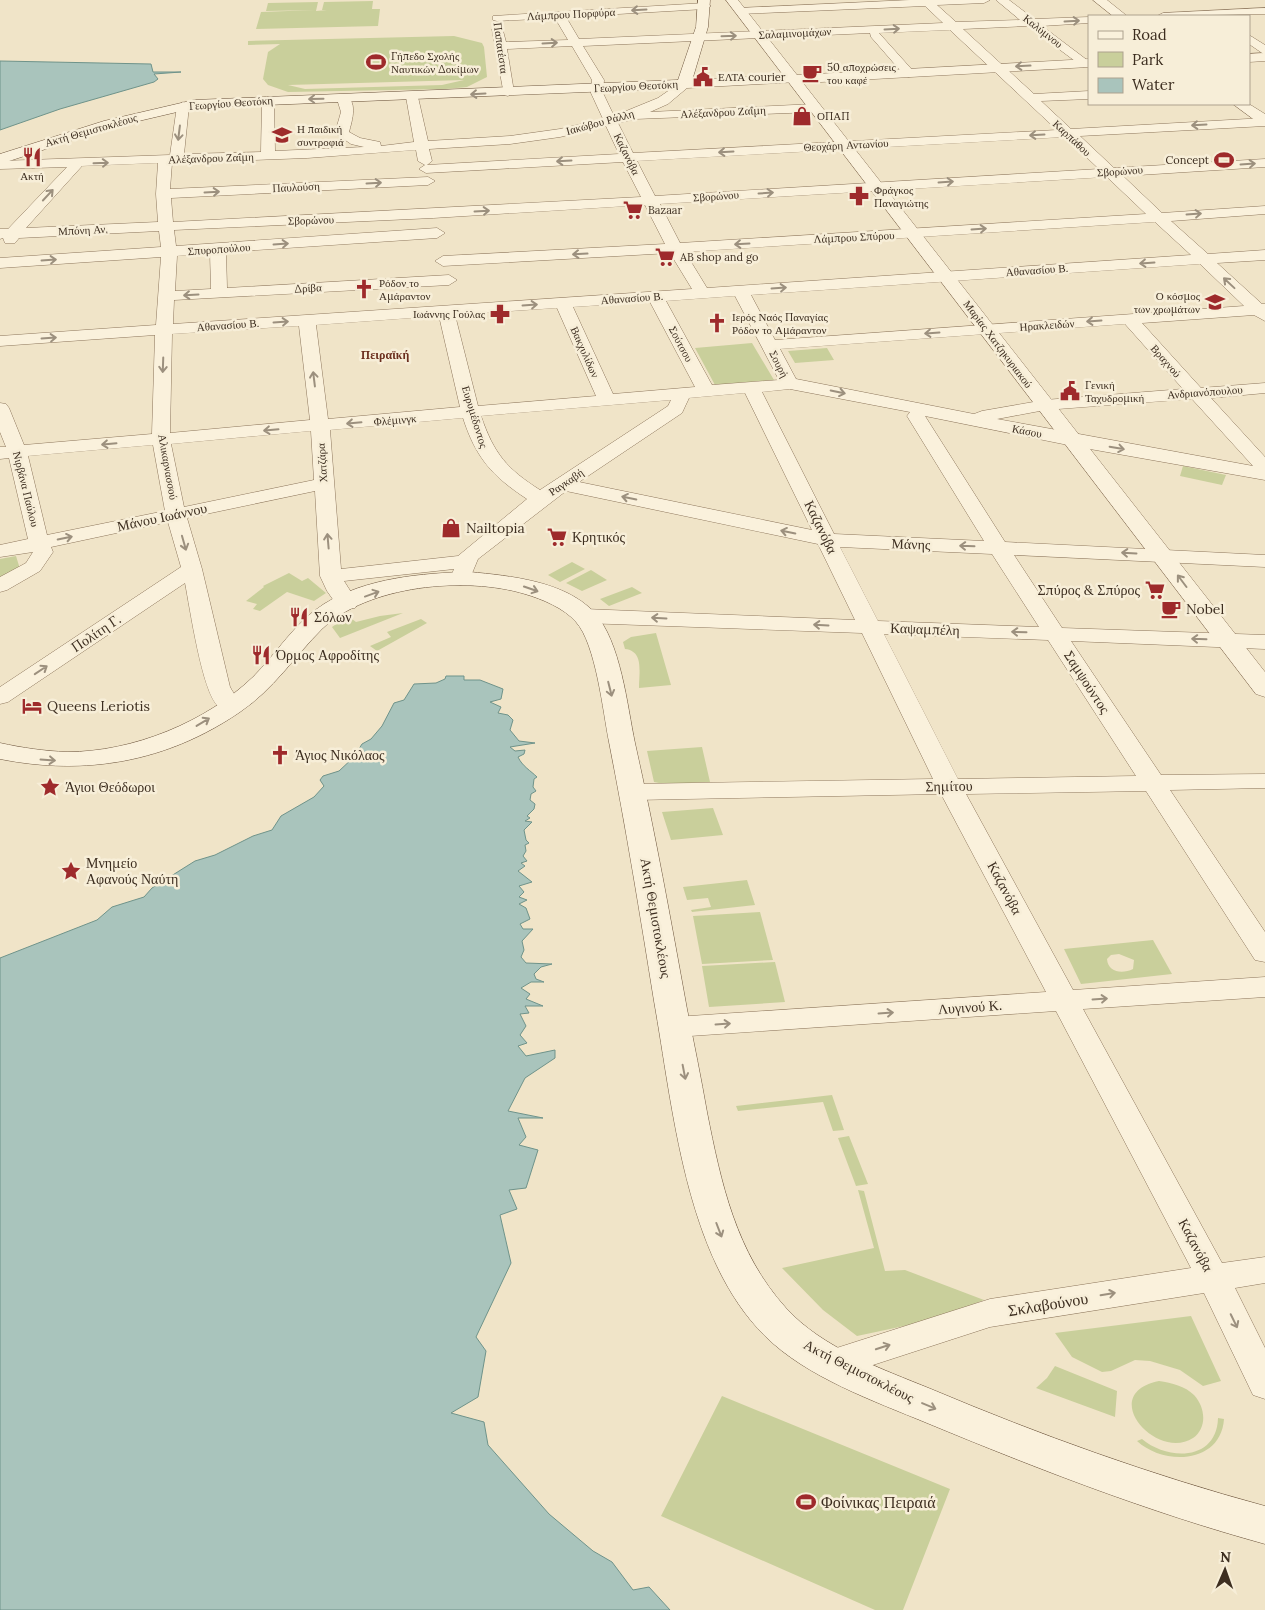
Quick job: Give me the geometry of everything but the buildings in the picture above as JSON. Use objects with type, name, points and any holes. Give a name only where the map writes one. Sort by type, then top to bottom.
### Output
[{"type":"main road","points":[[1099,0],[1119,15]]},
{"type":"main road","points":[[684,84],[698,37],[705,3]]},
{"type":"main road","name":"Μαρίας Χατζηκυριακού","points":[[736,6],[1265,689]]},
{"type":"main road","points":[[1250,58],[1265,57]]},
{"type":"main road","name":"Γεωργίου Θεοτόκη","points":[[793,79],[1086,63]]},
{"type":"main road","name":"Γεωργίου Θεοτόκη","points":[[183,106],[268,100],[412,97],[684,84]]},
{"type":"main road","points":[[1241,105],[1265,122]]},
{"type":"main road","name":"Ακτή Θεμιστοκλέους","points":[[0,158],[75,133],[183,106]]},
{"type":"main road","name":"Ακτή Θεμιστοκλέους","points":[[0,751],[24,758],[52,761],[108,757],[161,742],[194,728],[232,705],[261,682],[316,622],[331,610],[403,585],[463,570],[482,579],[520,585],[547,594],[584,616],[592,626],[598,641],[634,792],[675,1027],[712,1212],[727,1252],[746,1287],[778,1325],[806,1346],[890,1389],[1047,1452],[1159,1494],[1265,1525]]},
{"type":"street","points":[[736,6],[854,6],[926,1],[984,0]]},
{"type":"street","name":"Καλύμνου","points":[[1002,0],[1086,63]]},
{"type":"street","name":"Καρπάθου","points":[[926,1],[1066,133],[1263,312]]},
{"type":"street","name":"Καζανόβα","points":[[544,2],[576,42],[598,80],[597,93],[628,158],[702,293]]},
{"type":"street","name":"Λάμπρου Πορφύρα","points":[[497,18],[705,3]]},
{"type":"street","name":"Παπατέστα","points":[[492,4],[497,18],[508,92]]},
{"type":"street","points":[[1198,5],[1214,15],[1265,11]]},
{"type":"street","points":[[854,6],[909,73]]},
{"type":"street","name":"Σαλαμινομάχων","points":[[501,46],[1088,20]]},
{"type":"street","points":[[1250,41],[1265,51]]},
{"type":"street","name":"Γεωργίου Θεοτόκη","points":[[684,84],[793,79]]},
{"type":"street","name":"Ιακώβου Ράλλη","points":[[422,144],[535,138],[610,121],[630,116],[663,101],[684,84]]},
{"type":"street","points":[[1030,98],[1088,95]]},
{"type":"street","name":"Ευρυμέδοντος","points":[[412,97],[437,234],[449,280],[452,310],[472,414],[481,441],[493,463],[519,486],[540,499]]},
{"type":"street","points":[[343,99],[348,112],[342,129],[342,133],[346,137],[372,144],[405,148]]},
{"type":"street","points":[[268,100],[268,156]]},
{"type":"street","name":"Αλικαρνασσού","points":[[183,106],[163,194],[169,252],[164,330],[161,440],[176,514],[192,569],[218,686],[226,701],[232,705]]},
{"type":"street","name":"Αλέξανδρου Ζαΐμη","points":[[630,116],[815,108]]},
{"type":"street","name":"Θεοχάρη Αντωνίου","points":[[427,175],[628,158],[1265,122]]},
{"type":"street","name":"Αλέξανδρου Ζαΐμη","points":[[0,165],[77,164],[268,156],[405,148],[422,144]]},
{"type":"street","points":[[307,154],[311,220]]},
{"type":"street","name":"Σβορώνου","points":[[166,226],[433,214],[1265,163]]},
{"type":"street","points":[[0,263],[7,233],[77,164]]},
{"type":"street","name":"Παυλούση","points":[[163,194],[308,187],[427,175]]},
{"type":"street","name":"Λάμπρου Σπύρου","points":[[443,261],[913,234],[1265,210]]},
{"type":"street","name":"Μπόνη Αν.","points":[[7,233],[166,226]]},
{"type":"street","name":"Σπυροπούλου","points":[[0,263],[437,234]]},
{"type":"street","points":[[218,249],[220,293]]},
{"type":"street","name":"Αθανασίου Β.","points":[[0,341],[1265,254]]},
{"type":"street","name":"Δρίβα","points":[[167,296],[449,280]]},
{"type":"street","name":"Σουρή","points":[[740,290],[790,384]]},
{"type":"street","name":"Σούτσου","points":[[655,296],[707,392]]},
{"type":"street","name":"Βακχυλίδων","points":[[563,302],[607,401]]},
{"type":"street","name":"Ηρακλειδών","points":[[770,345],[1129,319],[1263,312]]},
{"type":"street","name":"Βραχνού","points":[[1129,319],[1265,468]]},
{"type":"street","name":"Χατζάρα","points":[[307,320],[320,426],[331,576],[338,591],[347,603]]},
{"type":"street","name":"Φλέμινγκ","points":[[9,453],[472,414],[790,384]]},
{"type":"street","name":"Κάσου","points":[[790,384],[808,386],[1073,440],[1265,474]]},
{"type":"street","name":"Καζανόβα","points":[[751,388],[949,786],[1213,1278],[1265,1384]]},
{"type":"street","name":"Ανδριανόπουλου","points":[[967,418],[1045,405],[1265,388]]},
{"type":"street","name":"Ραγκαβή","points":[[463,570],[468,556],[540,499],[676,409],[682,394]]},
{"type":"street","name":"Νιρβάνα Παύλου","points":[[0,408],[9,453],[39,544]]},
{"type":"street","name":"Σαμψούντος","points":[[921,409],[916,416],[998,547],[1265,953]]},
{"type":"street","name":"Μάνου Ιωάννου","points":[[0,551],[323,484]]},
{"type":"street","name":"Μάνης","points":[[562,484],[828,540],[1265,561]]},
{"type":"street","points":[[0,586],[33,567],[43,552],[39,544]]},
{"type":"street","name":"Πολίτη Γ.","points":[[0,697],[192,569]]},
{"type":"street","points":[[331,576],[463,570]]},
{"type":"street","name":"Καψαμπέλη","points":[[584,616],[1265,642]]},
{"type":"street","name":"Σημίτου","points":[[634,792],[1265,781]]},
{"type":"street","name":"Λυγινού Κ.","points":[[675,1027],[1265,987]]},
{"type":"street","name":"Σκλαβούνου","points":[[836,1362],[990,1313],[1265,1270]]},
{"type":"green space","points":[[373,1],[372,9],[380,9],[378,26],[256,29],[261,12],[316,10],[266,11],[268,3],[318,2],[316,11],[327,10],[322,10],[324,2]]},
{"type":"green space","name":"Γήπεδο Σχολής Ναυτικών Δοκίμων","points":[[454,36],[482,43],[487,77],[467,87],[446,89],[288,92],[268,85],[263,79],[268,52],[280,44],[248,45],[248,41]],"holes":[[[464,80],[442,85],[305,89],[288,85]]]},
{"type":"green space","points":[[752,343],[774,380],[715,385],[695,348]]},
{"type":"green space","points":[[827,348],[834,360],[795,363],[788,351]]},
{"type":"green space","points":[[1183,466],[1226,475],[1222,485],[1180,476]]},
{"type":"green space","points":[[16,556],[20,569],[0,580],[0,559]]},
{"type":"green space","points":[[572,562],[585,569],[560,582],[548,575]]},
{"type":"green space","points":[[591,570],[607,580],[582,591],[566,583]]},
{"type":"green space","points":[[289,573],[302,581],[308,578],[326,593],[314,601],[287,592],[260,611],[253,609],[257,604],[246,601],[263,586]]},
{"type":"green space","points":[[632,587],[642,593],[609,606],[600,599]]},
{"type":"green space","points":[[403,613],[340,638],[332,627],[348,616],[356,622]]},
{"type":"green space","points":[[421,619],[427,623],[377,651],[370,646],[391,637],[387,632]]},
{"type":"green space","points":[[656,633],[671,685],[639,688],[640,669],[638,658],[631,651],[625,649],[623,642],[631,637]]},
{"type":"green space","points":[[702,747],[710,782],[664,784],[654,782],[647,751]]},
{"type":"green space","points":[[713,808],[723,835],[671,840],[662,812]]},
{"type":"green space","points":[[747,880],[755,905],[692,912],[691,910],[711,907],[708,898],[687,900],[683,887]]},
{"type":"green space","points":[[760,912],[773,960],[702,964],[693,916]]},
{"type":"green space","points":[[1153,940],[1172,974],[1081,984],[1064,949]],"holes":[[[1119,954],[1134,960],[1133,969],[1121,972],[1113,970],[1108,964],[1107,959],[1111,955]]]},
{"type":"green space","points":[[775,962],[785,1002],[709,1007],[702,966]]},
{"type":"green space","points":[[832,1095],[844,1130],[833,1131],[823,1102],[738,1111],[736,1106]]},
{"type":"green space","points":[[849,1136],[868,1184],[856,1186],[838,1138]]},
{"type":"green space","points":[[858,1190],[864,1191],[885,1271],[905,1270],[984,1300],[937,1319],[857,1336],[823,1310],[782,1268],[874,1248]]},
{"type":"green space","points":[[1191,1316],[1221,1381],[1203,1386],[1180,1370],[1150,1361],[1135,1360],[1111,1371],[1102,1372],[1072,1357],[1055,1333]]},
{"type":"green space","points":[[1055,1366],[1117,1391],[1115,1417],[1036,1388],[1047,1378]]},
{"type":"green space","points":[[1159,1381],[1182,1387],[1198,1400],[1203,1412],[1203,1423],[1198,1434],[1193,1438],[1179,1443],[1164,1441],[1150,1434],[1139,1423],[1133,1411],[1133,1399],[1141,1388]]},
{"type":"green space","name":"Φοίνικας Πειραιά","points":[[722,1396],[950,1489],[903,1610],[875,1610],[661,1516]]},
{"type":"green space","points":[[1218,1418],[1224,1419],[1221,1434],[1213,1445],[1202,1452],[1190,1456],[1176,1457],[1162,1454],[1148,1449],[1137,1441],[1142,1439],[1165,1451],[1189,1453],[1209,1443],[1216,1432]]},
{"type":"water","points":[[0,61],[151,64],[153,72],[181,72],[154,74],[158,79],[154,82],[60,109],[0,130]]},
{"type":"water","points":[[446,676],[464,676],[464,680],[480,680],[503,689],[501,699],[490,702],[501,707],[498,713],[508,715],[513,720],[510,730],[519,741],[535,743],[510,747],[515,751],[525,750],[524,754],[518,757],[524,766],[537,777],[534,779],[533,787],[536,791],[531,794],[530,800],[535,804],[534,809],[527,816],[530,818],[525,821],[532,822],[524,830],[526,840],[529,843],[525,845],[526,851],[523,856],[527,861],[521,863],[525,866],[518,871],[532,882],[519,886],[524,892],[519,897],[527,900],[519,904],[526,908],[530,919],[520,924],[523,929],[533,929],[522,941],[524,950],[521,957],[526,963],[552,964],[541,967],[534,974],[536,979],[544,982],[531,982],[521,988],[530,994],[526,999],[543,1006],[525,1006],[529,1013],[520,1014],[526,1026],[520,1035],[527,1043],[518,1046],[526,1056],[555,1050],[555,1058],[525,1078],[508,1111],[543,1118],[518,1118],[526,1137],[519,1145],[538,1150],[526,1188],[509,1190],[517,1209],[500,1215],[511,1263],[476,1337],[486,1351],[478,1397],[451,1413],[484,1422],[488,1445],[549,1514],[593,1551],[612,1562],[633,1590],[649,1587],[670,1610],[0,1610],[0,958],[97,920],[112,907],[144,897],[152,888],[195,861],[215,855],[253,836],[272,830],[281,816],[314,797],[324,786],[320,780],[323,776],[339,771],[354,757],[362,744],[371,739],[382,726],[394,703],[404,700],[414,684],[436,683],[445,679]]},
{"type":"place","name":"Γήπεδο Σχολής Ναυτικών Δοκίμων","points":[[376,62]]},
{"type":"place","name":"50 αποχρώσεις του καφέ","points":[[812,73]]},
{"type":"place","name":"ΕΛΤΑ courier","points":[[703,77]]},
{"type":"place","name":"ΟΠΑΠ","points":[[802,116]]},
{"type":"place","name":"Η παιδική συντροφιά","points":[[282,135]]},
{"type":"place","name":"Ακτή","points":[[32,157]]},
{"type":"place","name":"Concept","points":[[1224,160]]},
{"type":"place","name":"Φράγκος Παναγιώτης","points":[[859,196]]},
{"type":"place","name":"Bazaar","points":[[633,210]]},
{"type":"place","name":"AB shop and go","points":[[665,257]]},
{"type":"place","name":"Ρόδον το Αμάραντον","points":[[364,289]]},
{"type":"place","name":"Ο κόσμος των χρωμάτων","points":[[1215,302]]},
{"type":"place","name":"Ιωάννης Γούλας","points":[[500,314]]},
{"type":"place","name":"Ιερός Ναός Παναγίας Ρόδον το Αμάραντον","points":[[717,323]]},
{"type":"place","name":"Γενική Ταχυδρομική","points":[[1070,391]]},
{"type":"place","name":"Nailtopia","points":[[451,528]]},
{"type":"place","name":"Κρητικός","points":[[557,537]]},
{"type":"place","name":"Σπύρος & Σπύρος","points":[[1155,590]]},
{"type":"place","name":"Nobel","points":[[1171,609]]},
{"type":"place","name":"Σόλων","points":[[299,617]]},
{"type":"place","name":"Όρμος Αφροδίτης","points":[[261,655]]},
{"type":"place","name":"Queens Leriotis","points":[[32,706]]},
{"type":"place","name":"Άγιος Νικόλαος","points":[[280,755]]},
{"type":"place","name":"Άγιοι Θεόδωροι","points":[[50,787]]},
{"type":"place","name":"Μνημείο Αφανούς Ναύτη","points":[[71,871]]},
{"type":"place","name":"Φοίνικας Πειραιά","points":[[806,1502]]},
{"type":"district","name":"Πειραϊκή","points":[[385,354]]}]
